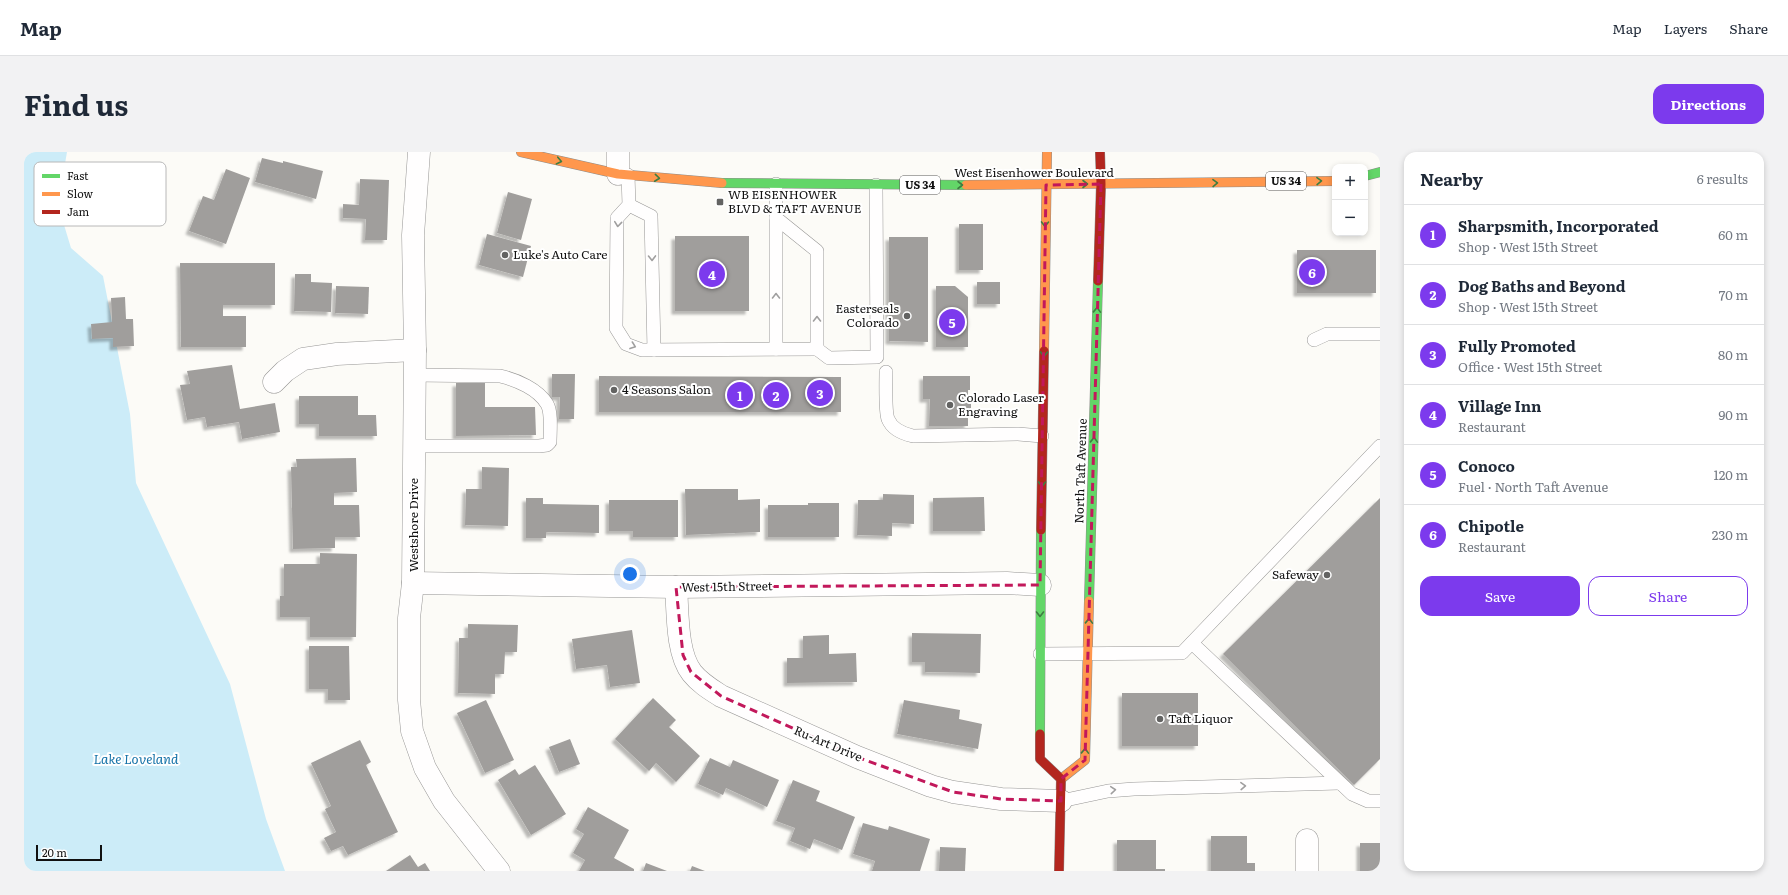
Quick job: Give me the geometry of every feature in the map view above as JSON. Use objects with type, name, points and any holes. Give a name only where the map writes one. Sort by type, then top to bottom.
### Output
[{"type":"main road","name":"West Eisenhower Boulevard","points":[[521,152],[623,174],[704,183],[1046,185],[1332,181]]},
{"type":"main road","points":[[1047,152],[1040,585],[1040,759],[1061,779],[1059,871]]},
{"type":"main road","name":"North Taft Avenue","points":[[1061,779],[1085,760],[1101,184],[1100,152]]},
{"type":"main road","points":[[1368,175],[1380,172]]},
{"type":"street","name":"Westshore Drive","points":[[419,152],[413,235],[415,350],[413,583],[409,618],[409,700],[412,731],[425,768],[444,801],[499,871]]},
{"type":"street","points":[[618,152],[623,174]]},
{"type":"street","points":[[274,382],[285,371],[303,359],[337,354],[415,350]]},
{"type":"street","name":"West 15th Street","points":[[413,583],[676,587],[999,584],[1040,585]]},
{"type":"street","name":"Ru-Art Drive","points":[[676,587],[683,655],[691,672],[703,684],[721,696],[857,757],[931,786],[953,792],[1001,799],[1061,801]]},
{"type":"street","points":[[1307,840],[1307,871]]},
{"type":"lane","points":[[623,174],[629,205]]},
{"type":"lane","points":[[776,184],[776,349]]},
{"type":"lane","points":[[629,205],[617,218],[616,328],[626,344],[642,350],[817,349],[829,358],[877,357],[876,185]]},
{"type":"lane","points":[[629,205],[651,216],[654,350]]},
{"type":"lane","points":[[776,218],[817,251],[817,349]]},
{"type":"lane","points":[[1314,340],[1326,334],[1380,334]]},
{"type":"lane","points":[[886,372],[888,419],[893,426],[904,434],[913,436],[1018,434],[1042,436]]},
{"type":"lane","points":[[414,446],[539,446],[547,445],[550,442],[549,410],[547,404],[535,392],[518,382],[500,376],[415,375]]},
{"type":"lane","points":[[1040,654],[1182,653],[1380,446]]},
{"type":"lane","points":[[1192,644],[1352,794],[1368,801],[1380,801]]},
{"type":"lane","points":[[1061,801],[1108,791],[1134,789],[1339,783]]},
{"type":"highlighted area","points":[[1101,184],[1085,760],[1061,779],[1061,801],[1001,799],[953,792],[857,757],[721,696],[691,672],[683,655],[676,587],[1040,585],[1046,185]]},
{"type":"water","name":"Lake Loveland","points":[[24,152],[67,152],[65,162],[34,162],[34,226],[64,226],[71,248],[103,276],[130,414],[136,483],[230,684],[266,819],[285,871],[24,871]]},
{"type":"building","points":[[262,158],[283,163],[283,161],[323,171],[316,199],[255,182]]},
{"type":"building","points":[[226,169],[250,178],[226,244],[189,231],[203,196],[214,200]]},
{"type":"building","points":[[360,179],[389,180],[387,240],[365,240],[366,219],[343,218],[343,204],[359,205]]},
{"type":"building","points":[[508,192],[532,199],[521,240],[497,233]]},
{"type":"building","points":[[959,224],[983,224],[983,270],[959,270]]},
{"type":"building","name":"Luke's Auto Care","points":[[487,234],[531,246],[523,277],[479,265]]},
{"type":"building","points":[[675,236],[749,236],[749,311],[675,311]]},
{"type":"building","points":[[889,237],[928,237],[928,342],[889,341]]},
{"type":"building","points":[[1297,250],[1376,250],[1376,293],[1297,293]]},
{"type":"building","points":[[180,263],[275,263],[275,305],[223,305],[223,316],[246,316],[246,347],[181,347]]},
{"type":"building","points":[[295,274],[311,274],[311,282],[332,283],[331,312],[294,311]]},
{"type":"building","points":[[977,282],[1000,282],[1000,304],[977,304]]},
{"type":"building","points":[[336,286],[369,287],[368,314],[335,313]]},
{"type":"building","points":[[936,286],[955,286],[968,297],[968,347],[936,347]]},
{"type":"building","points":[[125,297],[126,319],[133,319],[134,346],[113,347],[113,338],[92,339],[91,324],[112,322],[111,298]]},
{"type":"building","points":[[232,365],[240,409],[275,403],[280,432],[242,439],[239,422],[207,427],[205,417],[187,420],[180,385],[190,384],[187,371]]},
{"type":"building","points":[[552,374],[575,374],[574,419],[559,419],[560,397],[552,397]]},
{"type":"building","points":[[599,376],[841,377],[841,412],[599,412]]},
{"type":"building","name":"Colorado Laser Engraving","points":[[923,376],[970,376],[968,400],[971,400],[971,410],[968,410],[968,426],[929,426],[930,399],[923,399]]},
{"type":"building","points":[[456,383],[485,383],[485,407],[535,407],[536,435],[456,436]]},
{"type":"building","points":[[299,396],[358,396],[358,415],[376,415],[377,436],[319,436],[319,424],[299,424]]},
{"type":"building","points":[[356,458],[357,492],[334,493],[334,505],[359,505],[360,537],[335,537],[335,548],[293,549],[291,467],[297,467],[296,459]]},
{"type":"building","points":[[482,467],[509,468],[508,526],[465,525],[466,489],[482,489]]},
{"type":"building","points":[[685,489],[738,489],[738,500],[760,499],[760,532],[686,535]]},
{"type":"building","points":[[883,494],[914,495],[914,524],[892,523],[892,536],[857,535],[858,500],[883,500]]},
{"type":"building","points":[[984,497],[985,531],[933,531],[933,498]]},
{"type":"building","points":[[526,498],[543,498],[543,504],[599,505],[599,533],[546,532],[546,538],[526,538]]},
{"type":"building","points":[[1380,498],[1380,759],[1354,785],[1223,654]]},
{"type":"building","points":[[609,500],[678,500],[678,537],[633,537],[633,531],[609,531]]},
{"type":"building","points":[[808,503],[839,503],[839,537],[768,537],[768,505],[808,505]]},
{"type":"building","points":[[320,553],[357,554],[356,637],[310,637],[310,617],[280,617],[280,596],[284,596],[284,564],[320,564]]},
{"type":"building","points":[[468,624],[518,625],[517,652],[505,652],[504,674],[495,674],[495,694],[458,693],[459,638],[468,638]]},
{"type":"building","points":[[632,630],[640,683],[610,687],[607,665],[576,669],[572,639]]},
{"type":"building","points":[[912,633],[981,634],[980,673],[925,672],[925,662],[912,662]]},
{"type":"building","points":[[829,635],[829,654],[856,653],[857,682],[787,683],[787,658],[803,658],[803,636]]},
{"type":"building","points":[[309,646],[349,646],[350,700],[328,700],[328,689],[309,689]]},
{"type":"building","name":"Taft Liquor","points":[[1122,693],[1198,693],[1198,746],[1122,746]]},
{"type":"building","points":[[653,698],[676,720],[669,727],[700,756],[676,782],[656,763],[649,771],[615,739]]},
{"type":"building","points":[[486,700],[514,760],[485,773],[457,713]]},
{"type":"building","points":[[904,700],[960,710],[959,719],[982,724],[978,749],[897,734]]},
{"type":"building","points":[[570,739],[580,764],[559,772],[549,747]]},
{"type":"building","points":[[360,740],[371,762],[366,765],[398,832],[348,855],[343,846],[331,851],[324,838],[336,832],[325,809],[331,806],[311,763]]},
{"type":"building","points":[[710,758],[730,767],[733,760],[779,780],[767,807],[726,788],[723,795],[698,784]]},
{"type":"building","points":[[535,765],[566,814],[531,835],[498,780],[515,769],[519,775]]},
{"type":"building","points":[[793,780],[820,791],[816,801],[855,817],[842,850],[814,839],[810,849],[790,841],[795,828],[776,821]]},
{"type":"building","points":[[588,807],[629,830],[614,858],[634,869],[634,871],[579,871],[585,860],[573,853],[584,834],[576,829]]},
{"type":"building","points":[[863,823],[888,830],[889,826],[930,839],[920,871],[872,871],[875,861],[853,854]]},
{"type":"building","points":[[1211,836],[1247,836],[1247,863],[1255,863],[1255,871],[1211,871]]},
{"type":"building","points":[[1117,840],[1156,840],[1156,869],[1165,869],[1165,871],[1117,871]]},
{"type":"building","points":[[1360,843],[1380,843],[1380,871],[1360,871]]},
{"type":"building","points":[[940,847],[966,848],[965,871],[939,871]]},
{"type":"building","points":[[410,855],[418,867],[425,863],[430,871],[386,871]]},
{"type":"building","points":[[646,863],[667,871],[643,871]]},
{"type":"building","points":[[692,866],[705,871],[690,871]]},
{"type":"traffic: fast","points":[[1368,175],[1380,172]]},
{"type":"traffic: fast","points":[[722,183],[966,185]]},
{"type":"traffic: fast","points":[[1089,601],[1098,281]]},
{"type":"traffic: fast","points":[[1040,734],[1041,530]]},
{"type":"traffic: slow","points":[[521,152],[618,174],[722,183]]},
{"type":"traffic: slow","points":[[1044,351],[1047,152]]},
{"type":"traffic: slow","points":[[966,185],[1332,181]]},
{"type":"traffic: slow","points":[[1061,779],[1085,760],[1089,601]]},
{"type":"traffic: jam","points":[[1098,281],[1101,184],[1100,152]]},
{"type":"traffic: jam","points":[[1041,530],[1044,351]]},
{"type":"traffic: jam","points":[[1040,734],[1040,759],[1061,779],[1059,871]]},
{"type":"place","name":"WB EISENHOWER BLVD & TAFT AVENUE","points":[[720,202]]},
{"type":"place","name":"Luke's Auto Care","points":[[505,255]]},
{"type":"place","name":"Chipotle","points":[[1312,272]]},
{"type":"place","name":"Village Inn","points":[[712,274]]},
{"type":"place","name":"Easterseals Colorado","points":[[907,316]]},
{"type":"place","name":"Conoco","points":[[952,322]]},
{"type":"place","name":"4 Seasons Salon","points":[[614,390]]},
{"type":"place","name":"Fully Promoted","points":[[820,393]]},
{"type":"place","name":"Sharpsmith, Incorporated","points":[[740,395]]},
{"type":"place","name":"Dog Baths and Beyond","points":[[776,395]]},
{"type":"place","name":"Colorado Laser Engraving","points":[[950,405]]},
{"type":"place","name":"Safeway","points":[[1327,575]]},
{"type":"place","name":"Taft Liquor","points":[[1160,719]]}]
